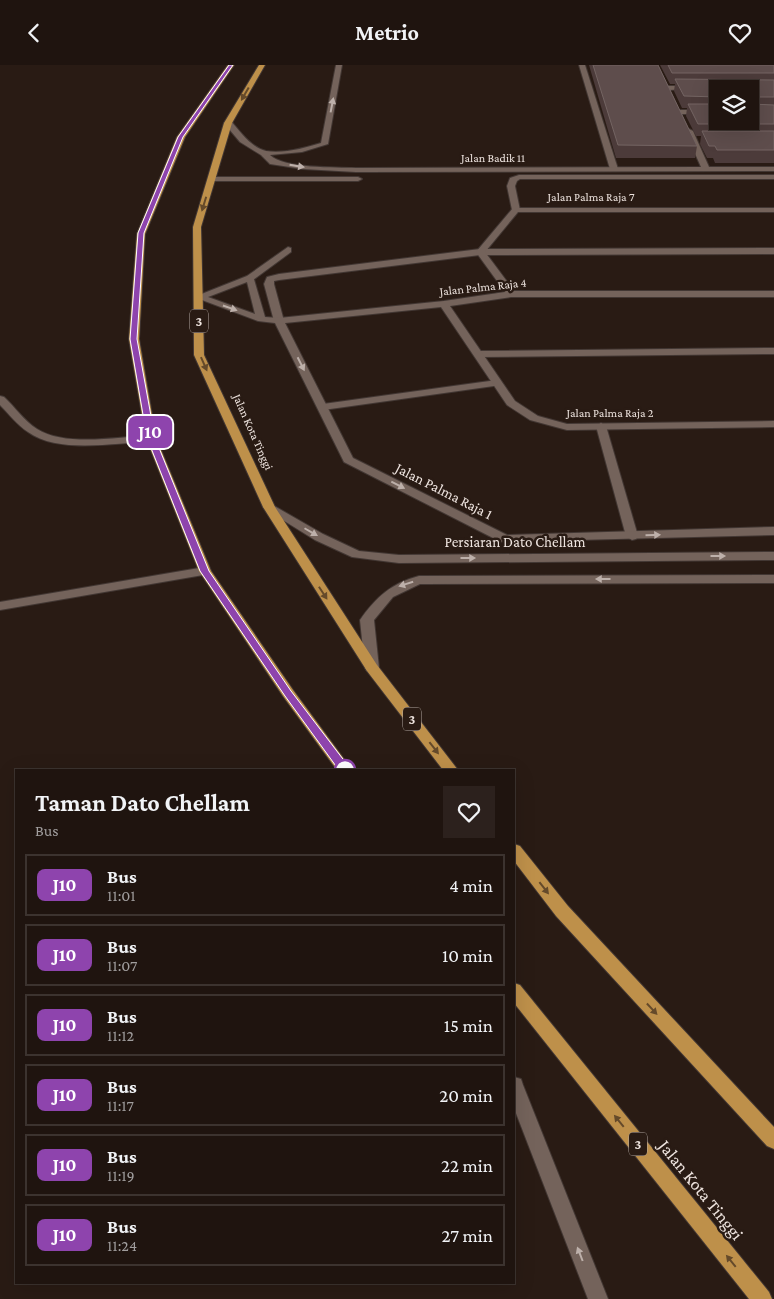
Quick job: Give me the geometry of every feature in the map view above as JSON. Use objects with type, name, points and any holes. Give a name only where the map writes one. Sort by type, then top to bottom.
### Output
[{"type":"highway","points":[[231,65],[181,137],[141,233],[134,339],[151,438],[205,571],[288,693],[344,769]]},
{"type":"highway","name":"Jalan Kota Tinggi","points":[[262,65],[228,123],[197,227],[199,355],[268,507],[372,668],[451,769]]},
{"type":"highway","points":[[515,850],[562,911],[774,1140]]},
{"type":"highway","name":"Jalan Kota Tinggi","points":[[515,991],[762,1299]]},
{"type":"street","points":[[264,153],[290,153],[324,144],[339,65]]},
{"type":"street","points":[[582,65],[614,169]]},
{"type":"street","points":[[664,80],[671,96]]},
{"type":"street","points":[[667,88],[696,88]]},
{"type":"street","points":[[675,104],[706,169]]},
{"type":"street","points":[[683,119],[709,114]]},
{"type":"street","name":"Jalan Badik 11","points":[[228,123],[243,140],[264,153],[273,162],[304,167],[356,170],[774,169]]},
{"type":"street","points":[[693,140],[702,140]]},
{"type":"street","points":[[480,252],[516,210],[512,186],[513,180],[518,177],[774,177]]},
{"type":"street","points":[[211,179],[358,179]]},
{"type":"street","name":"Jalan Palma Raja 7","points":[[516,210],[774,210]]},
{"type":"street","points":[[199,297],[250,278],[288,250]]},
{"type":"street","points":[[480,252],[774,251]]},
{"type":"street","points":[[480,252],[512,294]]},
{"type":"street","name":"Jalan Palma Raja 1","points":[[480,252],[270,279],[269,284],[279,321],[348,460],[505,539],[774,531]]},
{"type":"street","points":[[250,278],[261,319]]},
{"type":"street","name":"Jalan Palma Raja 4","points":[[199,297],[261,319],[279,321],[444,304],[512,294],[774,294]]},
{"type":"street","name":"Jalan Palma Raja 2","points":[[444,304],[511,403],[534,418],[567,427],[774,424]]},
{"type":"street","points":[[478,354],[774,351]]},
{"type":"street","points":[[323,407],[497,383]]},
{"type":"street","points":[[0,399],[34,431],[50,439],[67,441],[151,438]]},
{"type":"street","points":[[601,426],[632,536]]},
{"type":"street","name":"Persiaran Dato Chellam","points":[[268,507],[319,537],[356,554],[398,559],[774,556]]},
{"type":"street","points":[[0,606],[205,571]]},
{"type":"street","points":[[372,668],[367,620],[380,602],[395,587],[419,580],[774,579]]},
{"type":"street","points":[[515,1088],[598,1299]]},
{"type":"building","points":[[593,65],[658,65],[697,146],[618,145]]},
{"type":"building","points":[[668,65],[774,65],[774,73],[672,73]]},
{"type":"building","points":[[675,79],[774,80],[774,97],[759,97],[759,80],[709,80],[709,97],[684,96]]},
{"type":"building","points":[[688,104],[709,104],[709,124],[698,124]]},
{"type":"building","points":[[759,104],[774,105],[774,124],[759,124]]},
{"type":"building","points":[[702,131],[774,131],[774,150],[717,150],[715,146],[709,146]]},
{"type":"bus line","name":"J10","points":[[231,65],[181,137],[141,233],[134,339],[151,438],[205,571],[288,693],[344,769]]}]
